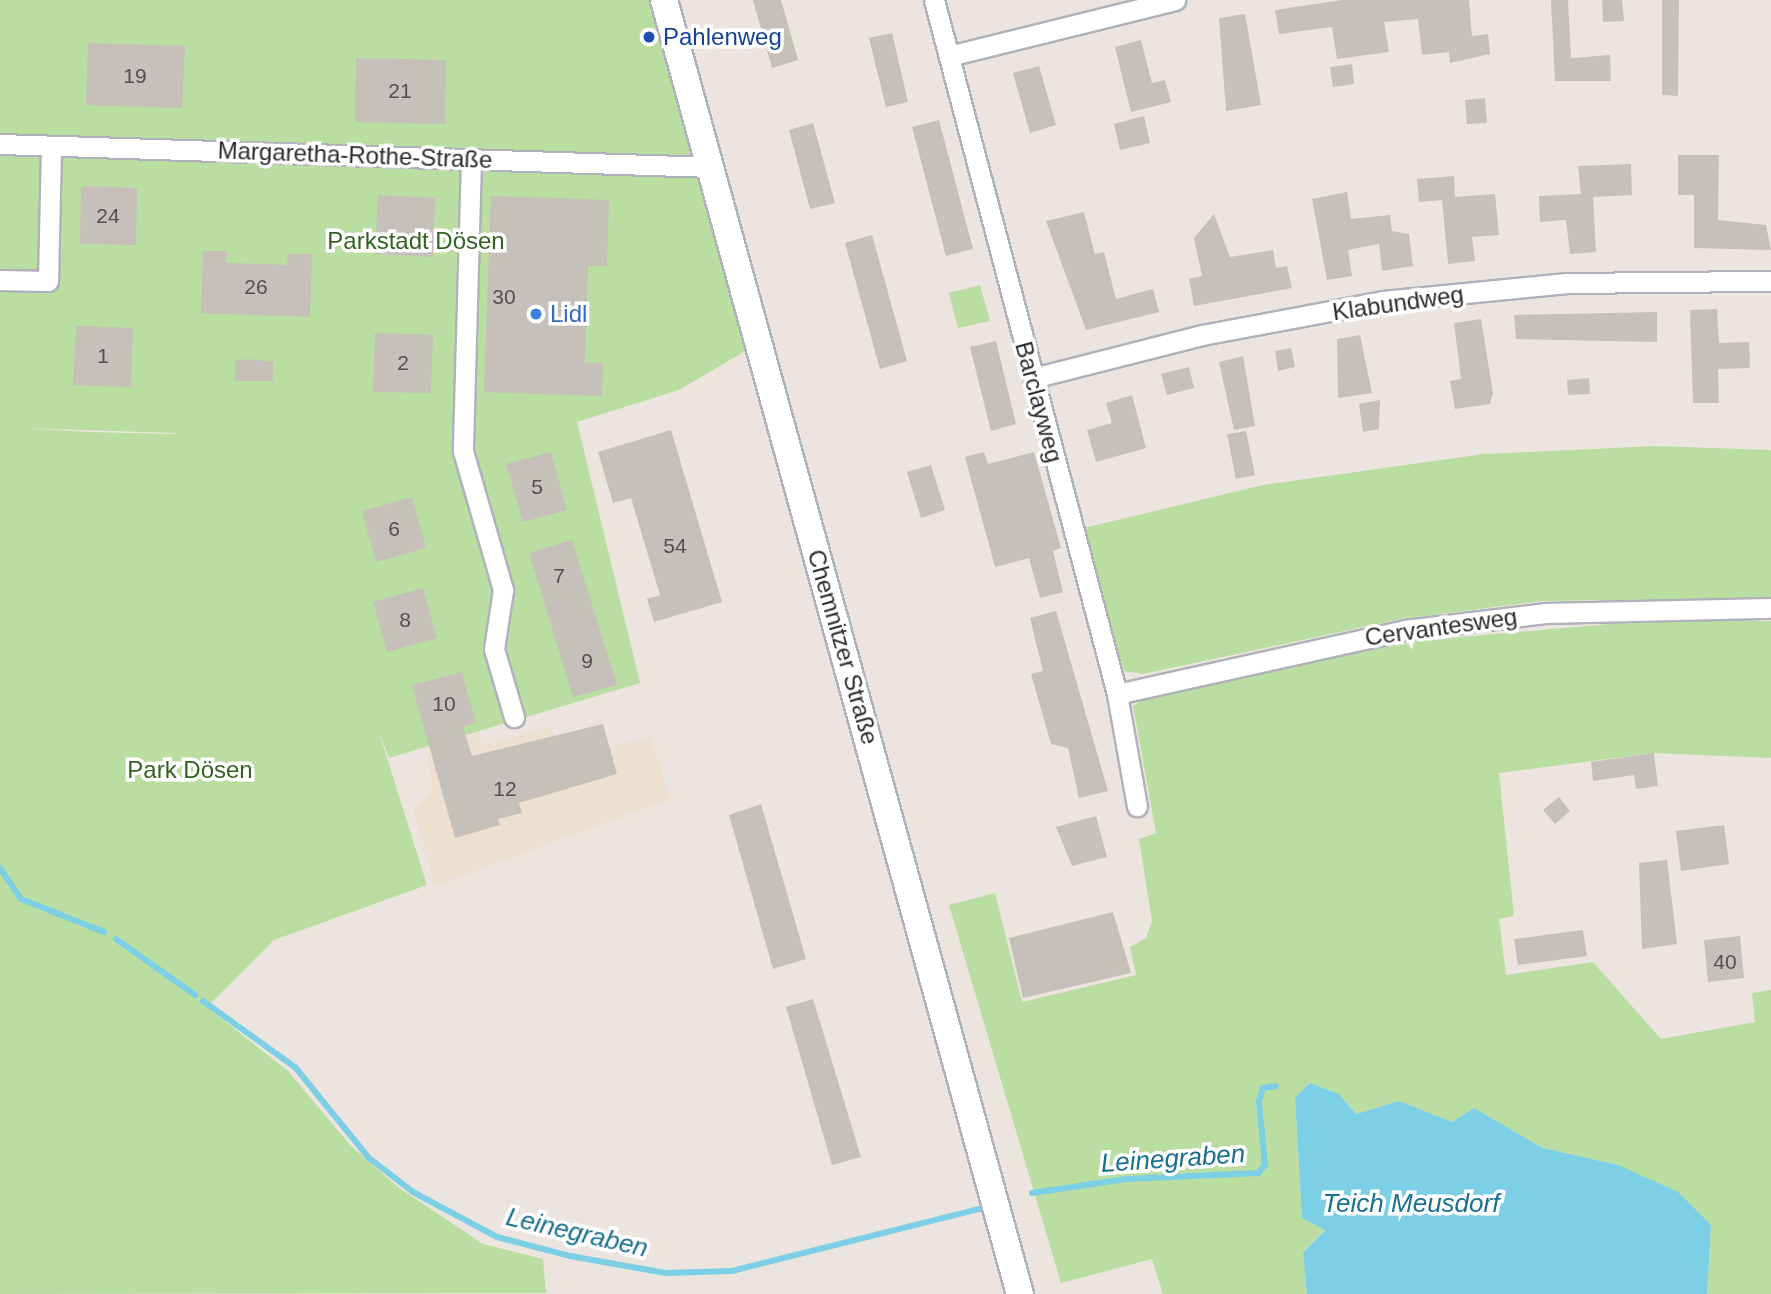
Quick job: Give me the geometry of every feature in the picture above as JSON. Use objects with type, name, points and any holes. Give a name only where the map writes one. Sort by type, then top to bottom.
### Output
[{"type":"main road","name":"Chemnitzer Straße","points":[[664,0],[1020,1294]]},
{"type":"street","name":"Barclayweg","points":[[934,0],[1117,694],[1137,806]]},
{"type":"street","points":[[949,56],[1175,0]]},
{"type":"street","name":"Margaretha-Rothe-Straße","points":[[0,144],[710,167]]},
{"type":"street","points":[[0,280],[48,281],[51,146]]},
{"type":"street","points":[[471,159],[463,451],[502,590],[494,649],[514,717]]},
{"type":"street","name":"Klabundweg","points":[[1033,377],[1202,335],[1383,302],[1567,284],[1771,281]]},
{"type":"street","name":"Cervantesweg","points":[[1117,694],[1405,630],[1572,611],[1771,608]]},
{"type":"shaded area","points":[[603,723],[610,747],[651,736],[670,799],[435,886],[413,810],[432,790],[427,747],[477,726],[483,746],[551,726],[555,737]]},
{"type":"green space","points":[[0,0],[651,0],[752,347],[679,390],[577,422],[640,683],[389,758],[378,729],[427,885],[274,940],[207,1007],[288,1071],[351,1146],[398,1187],[483,1244],[543,1259],[546,1293],[0,1294]],"holes":[[[21,428],[175,433],[89,432]]]},
{"type":"green space","points":[[980,285],[990,321],[958,328],[949,293]]},
{"type":"green space","points":[[1655,446],[1771,450],[1771,598],[1542,601],[1401,619],[1143,674],[1124,671],[1084,528],[1263,485],[1484,454]]},
{"type":"green space","points":[[1666,619],[1771,621],[1771,758],[1654,753],[1499,773],[1514,916],[1499,919],[1506,975],[1593,962],[1661,1039],[1755,1022],[1752,993],[1771,990],[1771,1294],[1707,1294],[1711,1225],[1618,1165],[1543,1148],[1474,1108],[1452,1122],[1399,1101],[1356,1114],[1339,1094],[1310,1083],[1295,1097],[1302,1217],[1325,1229],[1303,1253],[1307,1294],[1163,1294],[1152,1259],[1061,1283],[949,905],[995,893],[1022,1002],[1136,975],[1130,947],[1146,938],[1152,921],[1139,839],[1156,833],[1133,706],[1144,698],[1405,642]]},
{"type":"water","name":"Teich Meusdorf","points":[[1310,1083],[1339,1094],[1356,1114],[1399,1101],[1452,1122],[1474,1108],[1543,1148],[1618,1165],[1678,1192],[1711,1225],[1707,1294],[1307,1294],[1303,1253],[1325,1230],[1302,1218],[1295,1097]]},
{"type":"building","points":[[753,0],[781,0],[798,60],[772,68]]},
{"type":"building","points":[[1342,0],[1469,0],[1472,36],[1488,34],[1490,54],[1450,63],[1449,52],[1422,55],[1418,19],[1384,22],[1389,52],[1337,59],[1332,27],[1279,34],[1275,10]]},
{"type":"building","points":[[1551,0],[1568,0],[1571,58],[1610,55],[1611,81],[1555,81]]},
{"type":"building","points":[[1602,0],[1622,0],[1624,21],[1603,22]]},
{"type":"building","points":[[1662,0],[1679,0],[1678,96],[1662,95]]},
{"type":"building","points":[[1245,14],[1261,105],[1226,111],[1219,18]]},
{"type":"building","points":[[892,33],[908,102],[886,107],[869,38]]},
{"type":"building","points":[[1141,40],[1152,83],[1165,80],[1171,102],[1131,112],[1115,47]]},
{"type":"building","points":[[88,43],[185,46],[182,108],[86,105]]},
{"type":"building","points":[[356,58],[446,60],[445,124],[355,122]]},
{"type":"building","points":[[1352,64],[1354,84],[1333,87],[1330,67]]},
{"type":"building","points":[[1039,66],[1056,125],[1030,133],[1013,73]]},
{"type":"building","points":[[1485,98],[1487,123],[1467,124],[1465,100]]},
{"type":"building","points":[[1144,116],[1150,143],[1120,150],[1114,124]]},
{"type":"building","points":[[939,120],[973,249],[946,256],[912,127]]},
{"type":"building","points":[[813,123],[835,203],[810,209],[789,130]]},
{"type":"building","points":[[1678,155],[1719,155],[1718,220],[1766,225],[1771,250],[1694,248],[1694,195],[1678,195]]},
{"type":"building","points":[[1631,164],[1632,195],[1593,197],[1596,252],[1570,254],[1566,220],[1540,222],[1539,196],[1581,194],[1578,166]]},
{"type":"building","points":[[1454,176],[1455,197],[1495,194],[1499,235],[1472,237],[1475,261],[1448,264],[1442,200],[1419,202],[1417,179]]},
{"type":"building","points":[[81,186],[137,188],[136,245],[80,244]]},
{"type":"building","points":[[1347,192],[1351,219],[1390,215],[1392,231],[1409,234],[1413,266],[1382,271],[1379,244],[1348,250],[1352,276],[1327,280],[1312,199]]},
{"type":"building","points":[[378,195],[435,198],[433,257],[375,254]]},
{"type":"building","name":"Lidl","points":[[491,196],[609,200],[607,266],[588,266],[585,362],[603,363],[602,396],[484,392]]},
{"type":"building","points":[[1084,212],[1095,254],[1104,252],[1116,299],[1153,289],[1159,312],[1086,330],[1046,221]]},
{"type":"building","points":[[1214,214],[1230,257],[1273,250],[1276,268],[1287,266],[1292,288],[1194,306],[1189,279],[1202,276],[1194,238]]},
{"type":"building","points":[[872,235],[907,361],[880,369],[845,243]]},
{"type":"building","points":[[203,251],[227,251],[226,263],[287,265],[288,254],[312,254],[310,317],[201,313]]},
{"type":"building","points":[[1717,309],[1719,343],[1749,342],[1750,368],[1718,369],[1719,403],[1693,403],[1690,310]]},
{"type":"building","points":[[1657,312],[1657,342],[1516,339],[1514,315]]},
{"type":"building","points":[[1481,319],[1493,393],[1490,404],[1455,409],[1450,381],[1461,379],[1454,323]]},
{"type":"building","points":[[76,326],[133,328],[131,387],[73,385]]},
{"type":"building","points":[[375,333],[433,335],[431,393],[373,392]]},
{"type":"building","points":[[1360,335],[1372,393],[1338,398],[1337,339]]},
{"type":"building","points":[[996,341],[1016,424],[991,431],[970,347]]},
{"type":"building","points":[[1291,348],[1295,367],[1278,371],[1275,351]]},
{"type":"building","points":[[1243,356],[1255,426],[1234,430],[1219,362]]},
{"type":"building","points":[[247,359],[273,362],[273,381],[235,381],[235,361]]},
{"type":"building","points":[[1189,367],[1194,388],[1167,395],[1161,374]]},
{"type":"building","points":[[1589,378],[1590,394],[1568,395],[1567,380]]},
{"type":"building","points":[[1132,395],[1146,448],[1096,462],[1087,430],[1112,423],[1106,403]]},
{"type":"building","points":[[1380,400],[1379,429],[1363,432],[1359,404]]},
{"type":"building","points":[[671,430],[722,602],[654,622],[647,599],[660,595],[631,498],[613,503],[598,452]]},
{"type":"building","points":[[1246,431],[1255,475],[1236,479],[1227,434]]},
{"type":"building","points":[[551,452],[567,510],[523,522],[506,464]]},
{"type":"building","points":[[984,452],[988,464],[1034,452],[1061,548],[1053,551],[1063,592],[1040,598],[1029,558],[995,567],[965,457]]},
{"type":"building","points":[[931,465],[945,510],[921,518],[907,472]]},
{"type":"building","points":[[412,497],[426,548],[376,562],[362,511]]},
{"type":"building","points":[[572,540],[617,685],[573,697],[529,553]]},
{"type":"building","points":[[423,588],[437,638],[387,652],[373,602]]},
{"type":"building","points":[[1056,611],[1108,791],[1079,798],[1068,748],[1051,744],[1031,674],[1043,671],[1030,618]]},
{"type":"building","points":[[462,672],[476,723],[463,727],[472,756],[603,724],[617,774],[519,803],[522,813],[498,819],[500,825],[455,838],[412,685]]},
{"type":"building","points":[[1654,753],[1658,786],[1636,789],[1634,775],[1593,781],[1591,762]]},
{"type":"building","points":[[1559,797],[1570,811],[1555,824],[1543,810]]},
{"type":"building","points":[[761,804],[806,959],[773,969],[729,815]]},
{"type":"building","points":[[1096,816],[1107,857],[1072,866],[1056,827]]},
{"type":"building","points":[[1724,825],[1729,864],[1681,871],[1676,831]]},
{"type":"building","points":[[1667,860],[1677,944],[1642,949],[1639,863]]},
{"type":"building","points":[[1113,912],[1131,973],[1023,998],[1009,938]]},
{"type":"building","points":[[1583,930],[1587,956],[1518,965],[1514,939]]},
{"type":"building","points":[[1740,936],[1744,978],[1708,982],[1704,940]]},
{"type":"building","points":[[813,999],[861,1157],[832,1165],[786,1007]]},
{"type":"waterway","name":"Leinegraben","points":[[0,868],[21,899],[104,932]]},
{"type":"waterway","name":"Leinegraben","points":[[116,939],[195,995]]},
{"type":"waterway","name":"Leinegraben","points":[[203,1001],[295,1067],[369,1158],[413,1192],[497,1237],[570,1256],[665,1273],[732,1271],[979,1209]]},
{"type":"waterway","name":"Leinegraben","points":[[1032,1193],[1126,1179],[1258,1173],[1265,1165],[1259,1101],[1263,1088],[1276,1086]]},
{"type":"place","name":"Pahlenweg","points":[[649,37]]},
{"type":"place","name":"Lidl","points":[[536,314]]},
{"type":"park label","name":"Parkstadt Dösen","points":[[416,241]]},
{"type":"park label","name":"Park Dösen","points":[[190,770]]}]
